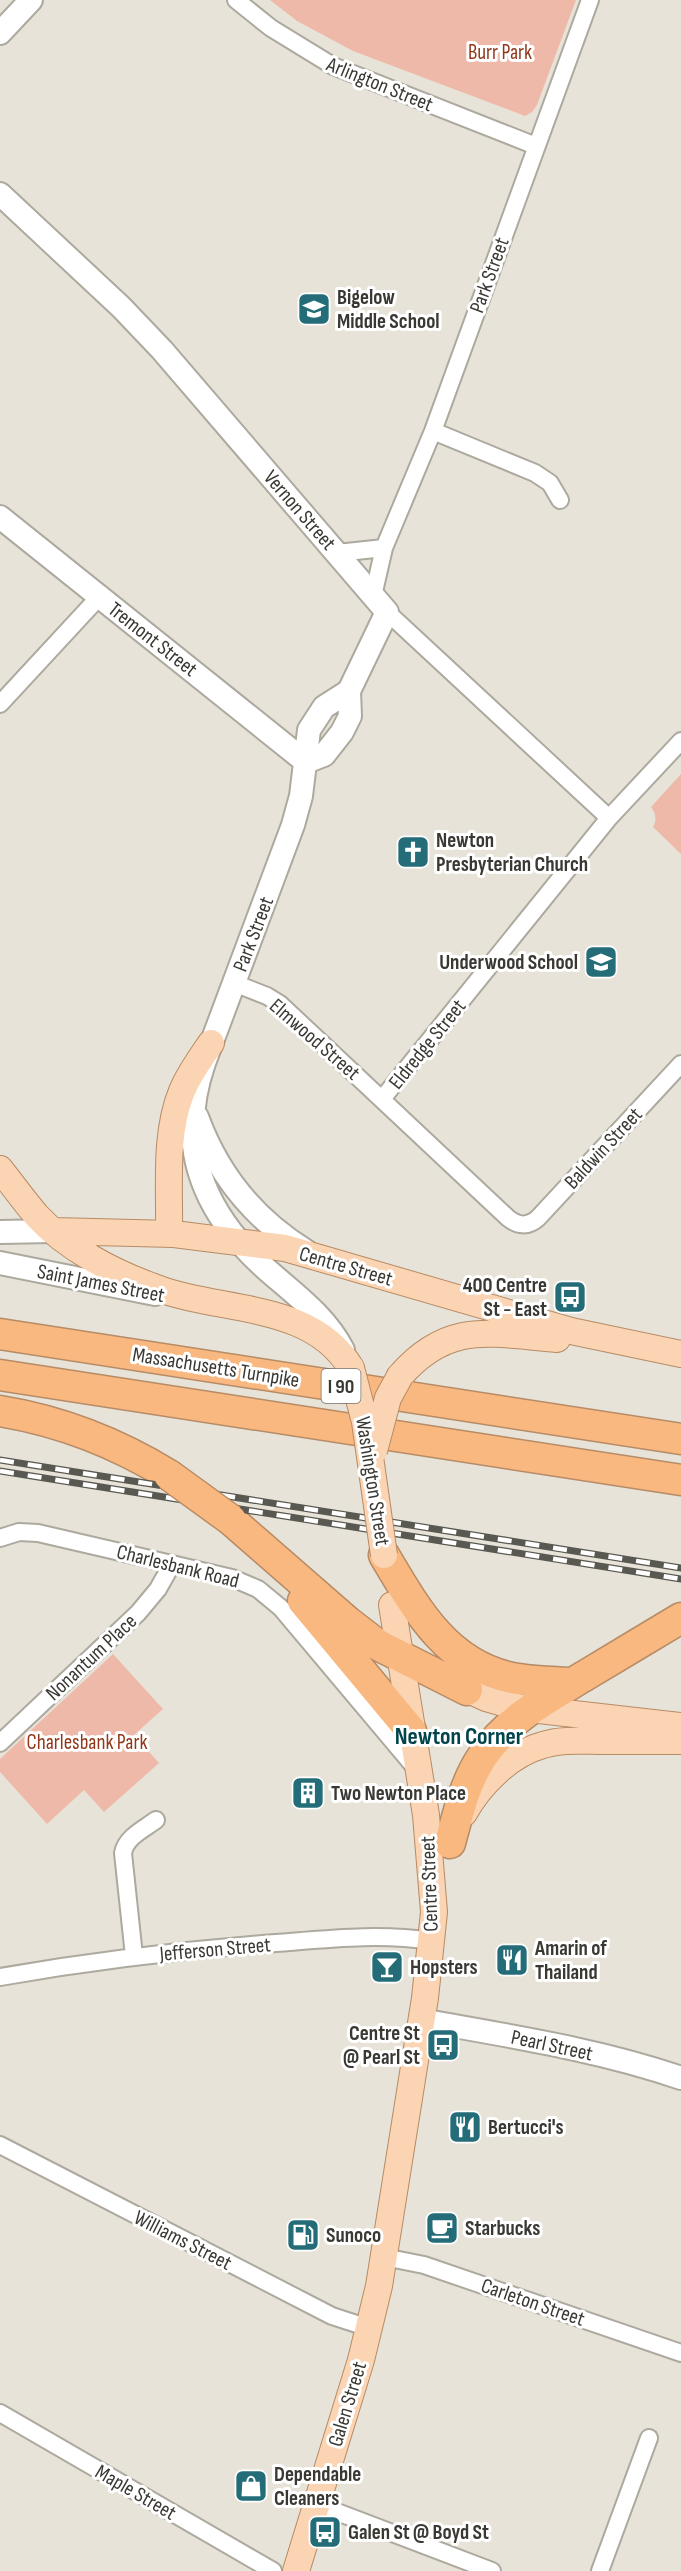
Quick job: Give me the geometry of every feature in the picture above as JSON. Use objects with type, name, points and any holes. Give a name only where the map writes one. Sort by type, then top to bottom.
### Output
[{"type":"highway","name":"Massachusetts Turnpike","points":[[0,1334],[681,1439]]},
{"type":"highway","name":"Massachusetts Turnpike","points":[[0,1375],[681,1480]]},
{"type":"highway","points":[[0,1411],[88,1434],[129,1452],[169,1475],[231,1520],[348,1622],[399,1656],[467,1690]]},
{"type":"highway","points":[[266,1551],[307,1607],[411,1731]]},
{"type":"highway","points":[[384,1555],[422,1617],[442,1641],[465,1659],[502,1676],[572,1683]]},
{"type":"highway","points":[[450,1843],[463,1796],[477,1764],[501,1732],[572,1683],[681,1618]]},
{"type":"main road","points":[[169,1234],[170,1157],[176,1112],[189,1076],[211,1044]]},
{"type":"main road","name":"Washington Street","points":[[0,1169],[36,1215],[54,1231],[85,1253],[118,1272],[155,1288],[201,1302],[284,1317],[304,1325],[331,1342],[351,1368],[362,1407],[392,1605],[402,1632],[418,1656],[439,1673],[467,1690],[507,1705],[531,1710],[681,1726]]},
{"type":"main road","name":"Centre Street","points":[[54,1231],[169,1234],[239,1241],[314,1256],[525,1319],[632,1345],[681,1354]]},
{"type":"main road","name":"Centre Street","points":[[371,1462],[385,1406],[400,1376],[418,1357],[437,1344],[470,1333],[632,1345]]},
{"type":"main road","name":"Centre Street","points":[[383,2264],[421,2020],[434,1910],[428,1830],[392,1605]]},
{"type":"main road","points":[[434,1910],[450,1843],[460,1820],[481,1788],[506,1766],[532,1749],[564,1741],[681,1741]]},
{"type":"main road","name":"Galen Street","points":[[296,2571],[369,2328],[383,2264]]},
{"type":"street","points":[[0,33],[31,0]]},
{"type":"street","name":"Arlington Street","points":[[236,0],[271,28],[333,66],[536,146]]},
{"type":"street","name":"Park Street","points":[[351,1368],[340,1344],[327,1325],[239,1241],[218,1213],[199,1174],[192,1139],[193,1104],[198,1080],[211,1044],[286,849],[301,796],[311,726],[324,707],[349,692],[380,604],[384,548],[433,431],[590,0]]},
{"type":"street","name":"Vernon Street","points":[[0,194],[121,308],[162,350],[380,604],[609,818]]},
{"type":"street","points":[[433,431],[535,473],[550,483],[560,500]]},
{"type":"street","name":"Tremont Street","points":[[0,517],[306,762]]},
{"type":"street","points":[[337,553],[384,548]]},
{"type":"street","points":[[0,704],[99,597]]},
{"type":"street","name":"Eldredge Street","points":[[382,1100],[609,818],[681,741]]},
{"type":"street","name":"Elmwood Street","points":[[234,983],[267,996],[280,1004],[508,1218],[528,1223]]},
{"type":"street","name":"Baldwin Street","points":[[528,1223],[681,1064]]},
{"type":"street","points":[[193,1104],[210,1148],[234,1188],[271,1226],[314,1256]]},
{"type":"street","name":"Saint James Street","points":[[0,1232],[54,1231]]},
{"type":"street","name":"Saint James Street","points":[[0,1263],[201,1302]]},
{"type":"street","name":"Charlesbank Road","points":[[0,1538],[19,1532],[38,1533],[241,1580],[266,1594],[288,1616],[418,1771]]},
{"type":"street","name":"Nonantum Place","points":[[0,1743],[138,1613],[159,1589],[172,1564]]},
{"type":"street","points":[[134,1956],[123,1853],[130,1839],[156,1820]]},
{"type":"street","name":"Jefferson Street","points":[[0,1977],[134,1956],[291,1942],[379,1936],[431,1941]]},
{"type":"street","name":"Pearl Street","points":[[421,2020],[552,2044],[643,2066],[681,2078]]},
{"type":"street","name":"Williams Street","points":[[0,2145],[332,2316],[369,2328]]},
{"type":"street","name":"Carleton Street","points":[[383,2264],[424,2265],[681,2353]]},
{"type":"street","name":"Maple Street","points":[[0,2413],[273,2571]]},
{"type":"street","points":[[600,2571],[649,2438]]},
{"type":"street","points":[[316,2504],[492,2571]]},
{"type":"green space","name":"Burr Park","points":[[270,0],[576,0],[537,105],[525,116],[353,51],[297,21]]},
{"type":"green space","points":[[681,774],[681,854],[653,827],[655,817],[651,807]]},
{"type":"green space","name":"Charlesbank Park","points":[[113,1654],[163,1709],[134,1735],[159,1763],[104,1812],[84,1790],[47,1824],[0,1772],[0,1759]]},
{"type":"railway","points":[[0,1460],[681,1568]]},
{"type":"railway","points":[[0,1471],[681,1579]]},
{"type":"place","name":"Bigelow Middle School","points":[[314,309]]},
{"type":"place","name":"Newton Presbyterian Church","points":[[413,852]]},
{"type":"place","name":"Underwood School","points":[[601,962]]},
{"type":"place","name":"400 Centre St - East","points":[[570,1297]]},
{"type":"place","name":"Two Newton Place","points":[[308,1793]]},
{"type":"place","name":"Amarin of Thailand","points":[[512,1960]]},
{"type":"place","name":"Hopsters","points":[[387,1967]]},
{"type":"place","name":"Centre St @ Pearl St","points":[[443,2045]]},
{"type":"place","name":"Bertucci's","points":[[465,2127]]},
{"type":"place","name":"Starbucks","points":[[442,2228]]},
{"type":"place","name":"Sunoco","points":[[303,2235]]},
{"type":"place","name":"Dependable Cleaners","points":[[251,2486]]},
{"type":"place","name":"Galen St @ Boyd St","points":[[325,2532]]},
{"type":"district","name":"Newton Corner","points":[[459,1736]]}]
